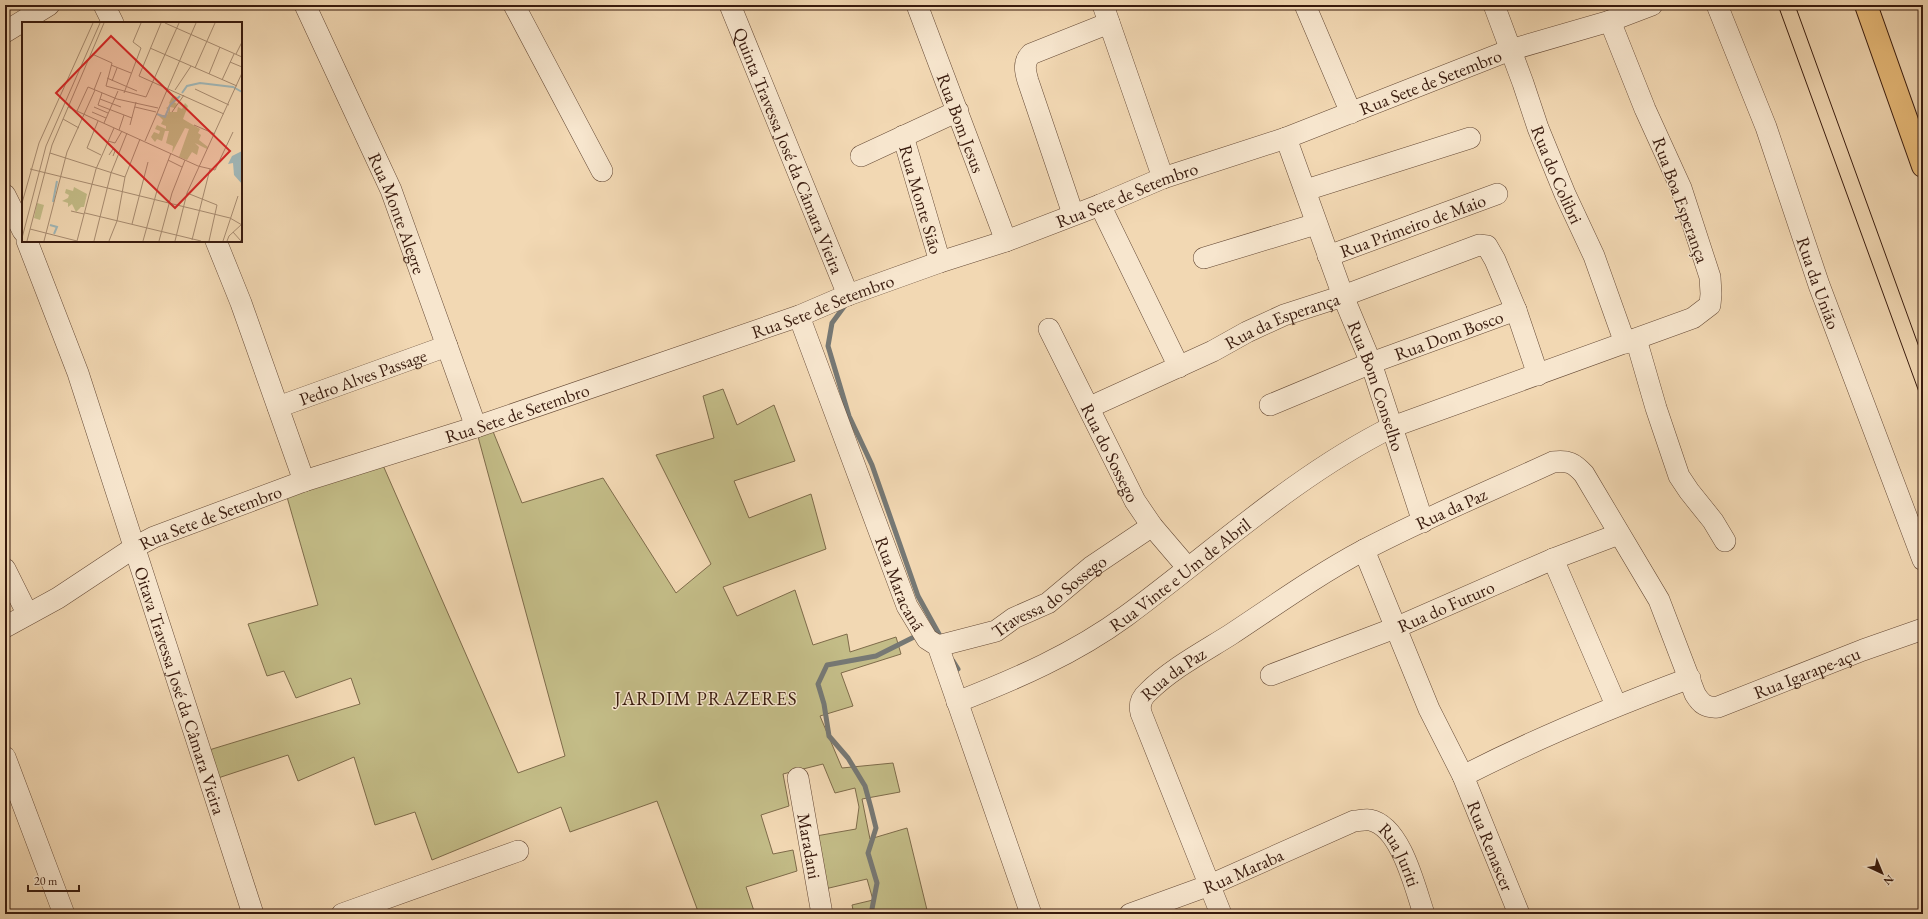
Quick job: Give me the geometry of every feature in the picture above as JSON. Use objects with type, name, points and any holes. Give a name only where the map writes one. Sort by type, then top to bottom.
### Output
[{"type":"main road","points":[[1866,5],[1923,166]]},
{"type":"street","points":[[5,32],[50,5]]},
{"type":"street","points":[[104,5],[112,22]]},
{"type":"street","name":"Rua Monte Alegre","points":[[305,5],[391,190],[476,427]]},
{"type":"street","points":[[514,5],[602,171]]},
{"type":"street","name":"Quinta Travessa José da Câmara Vieira","points":[[730,5],[848,295]]},
{"type":"street","name":"Rua Bom Jesus","points":[[917,5],[1006,241]]},
{"type":"street","points":[[1305,5],[1351,113]]},
{"type":"street","name":"Rua do Colibri","points":[[1494,5],[1546,150],[1594,256],[1630,341]]},
{"type":"street","name":"Rua Sete de Setembro","points":[[5,627],[27,613],[58,598],[135,547],[154,537],[304,481],[476,427],[799,316],[848,295],[940,262],[1006,241],[1073,214],[1100,205],[1163,178],[1286,138],[1510,50],[1610,21],[1652,5]]},
{"type":"street","name":"Rua da União","points":[[1718,5],[1766,127],[1819,284],[1923,560]]},
{"type":"street","points":[[1073,214],[1028,81],[1025,63],[1031,54],[1106,14],[1163,178]]},
{"type":"street","name":"Rua Boa Esperança","points":[[1538,376],[1693,318],[1710,305],[1710,277],[1681,188],[1645,109],[1610,21]]},
{"type":"street","name":"Rua Monte Sião","points":[[861,156],[958,111]]},
{"type":"street","name":"Rua Monte Sião","points":[[904,136],[940,262]]},
{"type":"street","name":"Rua Bom Conselho","points":[[1286,138],[1343,296],[1371,364],[1423,522]]},
{"type":"street","points":[[1306,190],[1470,138]]},
{"type":"street","name":"Rua Primeiro de Maio","points":[[1328,256],[1497,194]]},
{"type":"street","name":"Oitava Travessa José da Câmara Vieira","points":[[5,195],[19,233]]},
{"type":"street","points":[[1100,205],[1179,367]]},
{"type":"street","points":[[1204,258],[1316,224]]},
{"type":"street","name":"Oitava Travessa José da Câmara Vieira","points":[[23,242],[78,373],[253,914]]},
{"type":"street","points":[[216,242],[241,303],[304,481]]},
{"type":"street","name":"Rua da Esperança","points":[[1090,408],[1179,367],[1284,315],[1343,296],[1479,245],[1487,246],[1490,250],[1516,310]]},
{"type":"street","points":[[1392,427],[1538,376],[1516,310]]},
{"type":"street","name":"Rua Dom Bosco","points":[[1270,405],[1371,364],[1516,310]]},
{"type":"street","name":"Rua Maracanã","points":[[799,316],[907,606],[927,639],[938,646],[1031,914]]},
{"type":"street","name":"Rua do Sossego","points":[[1049,329],[1090,408],[1121,476],[1152,526],[1187,567]]},
{"type":"street","points":[[1630,341],[1656,408],[1679,476],[1713,521],[1725,541]]},
{"type":"street","name":"Pedro Alves Passage","points":[[278,407],[447,346]]},
{"type":"street","name":"Rua Vinte e Um de Abril","points":[[957,702],[1016,679],[1096,635],[1125,616],[1187,567],[1317,471],[1366,440],[1392,427]]},
{"type":"street","name":"Rua da Paz","points":[[1210,885],[1141,713],[1141,700],[1147,692],[1168,676],[1328,571],[1364,550],[1553,462],[1564,460],[1574,464],[1584,474],[1659,600],[1693,686]]},
{"type":"street","name":"Travessa do Sossego","points":[[938,646],[996,631],[1014,618],[1048,603],[1091,567],[1152,526]]},
{"type":"street","name":"Rua do Futuro","points":[[1271,675],[1395,628],[1553,559],[1619,534]]},
{"type":"street","name":"Rua Renascer","points":[[1364,550],[1429,709],[1463,776],[1519,914]]},
{"type":"street","points":[[1553,559],[1616,705]]},
{"type":"street","points":[[5,569],[27,613]]},
{"type":"street","name":"Rua Igarape-açu","points":[[1693,686],[1704,705],[1718,708],[1863,650],[1923,629]]},
{"type":"street","points":[[1463,776],[1516,749],[1616,705],[1693,686]]},
{"type":"street","points":[[5,757],[64,914]]},
{"type":"street","name":"Maradani","points":[[798,778],[822,914]]},
{"type":"street","name":"Rua Juriti","points":[[1354,821],[1370,820],[1385,827],[1398,843],[1424,914]]},
{"type":"street","name":"Rua Maraba","points":[[1130,914],[1210,885],[1354,821]]},
{"type":"street","points":[[342,914],[518,851]]},
{"type":"street","points":[[1210,885],[1221,914]]},
{"type":"shaded area","points":[[723,389],[737,425],[774,405],[795,461],[734,481],[749,518],[811,494],[826,549],[723,587],[737,616],[795,590],[813,645],[847,634],[850,652],[896,637],[901,654],[841,673],[853,706],[820,716],[842,768],[893,763],[900,792],[862,799],[870,839],[907,828],[928,914],[854,914],[852,905],[873,900],[867,879],[825,889],[816,836],[856,829],[859,807],[855,788],[835,793],[823,764],[783,774],[789,806],[761,815],[773,854],[793,850],[797,871],[746,887],[755,914],[699,914],[657,801],[570,832],[561,807],[432,860],[415,812],[375,825],[354,757],[298,781],[288,755],[218,778],[209,750],[360,704],[351,678],[296,698],[284,671],[267,676],[248,624],[318,605],[287,497],[382,463],[518,773],[565,756],[477,433],[492,429],[522,503],[603,478],[676,593],[711,564],[656,455],[714,438],[703,396]]},
{"type":"waterway","points":[[846,304],[832,323],[828,346],[849,416],[872,465],[918,596],[939,634]]},
{"type":"waterway","points":[[871,914],[877,883],[868,853],[876,828],[865,786],[848,758],[829,736],[824,704],[818,684],[827,665],[876,656],[914,637],[920,636]]},
{"type":"waterway","points":[[953,661],[958,669]]},
{"type":"tram line","points":[[1778,5],[1923,403]]},
{"type":"tram line","points":[[1795,5],[1923,358]]},
{"type":"district","name":"JARDIM PRAZERES","points":[[706,698]]}]
